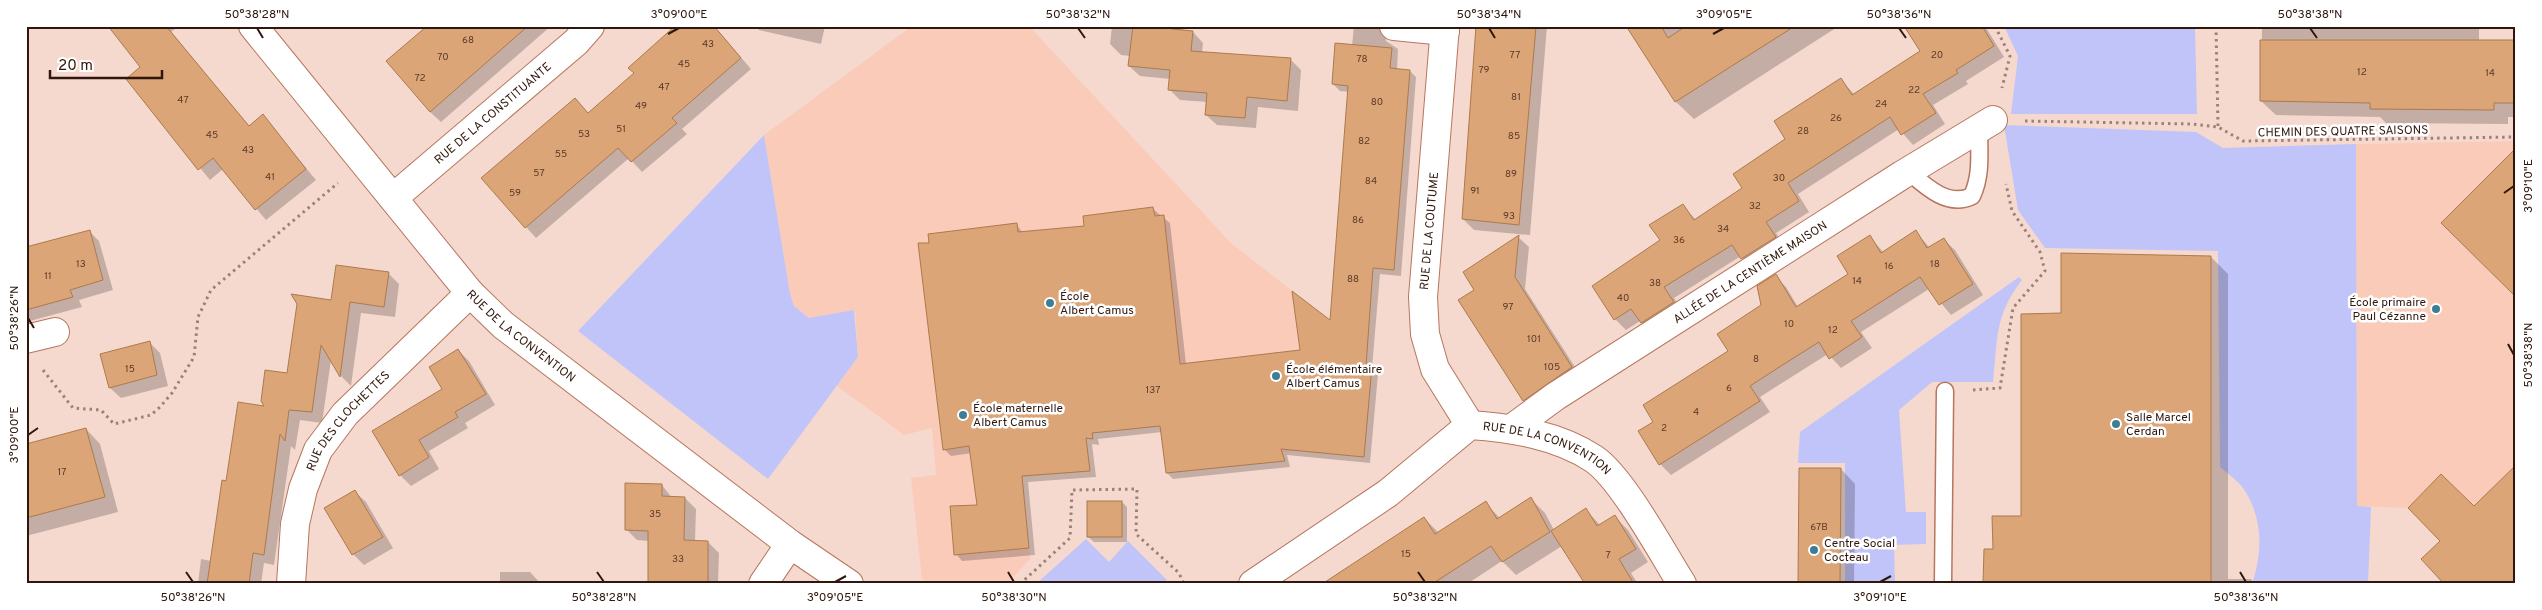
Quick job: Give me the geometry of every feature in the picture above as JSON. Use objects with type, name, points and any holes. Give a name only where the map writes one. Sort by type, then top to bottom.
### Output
[{"type":"street","name":"RUE DE LA CONVENTION","points":[[253,26],[470,293],[513,334],[790,544],[849,584]]},
{"type":"street","name":"RUE DE LA CONSTITUANTE","points":[[393,198],[576,42],[590,26]]},
{"type":"street","points":[[1394,26],[1445,28]]},
{"type":"street","name":"RUE DE LA COUTUME","points":[[1445,28],[1423,298],[1424,325],[1435,369],[1470,425]]},
{"type":"street","name":"ALLÉE DE LA CENTIÈME MAISON","points":[[1511,429],[1556,396],[1908,171],[1986,124]]},
{"type":"street","name":"RUE DES CLOCHETTES","points":[[292,584],[295,524],[303,489],[318,450],[345,414],[470,293]]},
{"type":"street","points":[[26,339],[55,332]]},
{"type":"street","name":"RUE DE LA CONVENTION","points":[[1253,584],[1388,493],[1470,425],[1511,429],[1568,444],[1595,459],[1614,478],[1682,584]]},
{"type":"street","points":[[763,584],[790,544]]},
{"type":"lane","points":[[1908,171],[1930,190],[1943,196],[1956,200],[1972,196],[1977,187],[1986,124]]},
{"type":"lane","points":[[1943,584],[1945,391]]},
{"type":"path","points":[[1986,124],[2010,56],[1995,26]]},
{"type":"path","points":[[2216,26],[2218,127]]},
{"type":"path","name":"CHEMIN DES QUATRE SAISONS","points":[[1986,124],[2191,124],[2218,127],[2243,141],[2516,137]]},
{"type":"path","points":[[38,364],[73,408],[101,410],[114,424],[151,415],[172,393],[194,357],[198,317],[211,290],[363,161]]},
{"type":"path","points":[[1945,391],[2000,388],[2013,308],[2045,271],[2040,252],[2012,211],[2004,175]]},
{"type":"path","points":[[1020,584],[1070,538],[1072,490],[1137,489],[1136,534],[1179,573],[1184,584]]},
{"type":"shaded area","name":"École Albert Camus","points":[[912,26],[1029,26],[1231,243],[1304,300],[1366,366],[1372,366],[1364,457],[1299,451],[1282,452],[1285,461],[1174,472],[1174,465],[1165,465],[1160,426],[1092,433],[1093,439],[1086,439],[1090,471],[1022,477],[1030,559],[1007,584],[932,584],[922,579],[911,478],[936,475],[932,428],[904,435],[837,386],[858,357],[855,310],[809,318],[794,306],[790,294],[764,135]]},
{"type":"shaded area","points":[[2004,26],[2195,26],[2197,114],[2011,114],[2018,56]]},
{"type":"shaded area","points":[[2004,125],[2196,132],[2223,148],[2356,144],[2357,506],[2371,507],[2368,584],[2252,584],[2258,559],[2258,522],[2250,499],[2243,488],[2220,467],[2218,251],[2045,248],[2018,210]]},
{"type":"shaded area","points":[[764,135],[790,294],[794,306],[809,318],[854,310],[858,357],[768,479],[578,331]]},
{"type":"shaded area","name":"École primaire Paul Cézanne","points":[[2516,141],[2516,548],[2441,474],[2408,508],[2357,506],[2356,144]]},
{"type":"shaded area","points":[[2019,277],[2022,280],[2006,305],[1999,328],[1993,382],[1932,382],[1899,410],[1906,512],[1926,512],[1926,544],[1894,545],[1895,584],[1845,584],[1845,463],[1798,463],[1800,432]]},
{"type":"shaded area","points":[[1086,539],[1109,562],[1128,541],[1167,580],[1160,584],[1036,584]]},
{"type":"building","points":[[108,26],[166,26],[249,126],[263,114],[306,169],[255,210],[213,158],[198,170],[126,79],[140,67]]},
{"type":"building","points":[[427,26],[528,26],[430,112],[386,61]]},
{"type":"building","points":[[675,26],[714,26],[741,58],[672,118],[677,123],[631,162],[618,148],[525,228],[481,178],[575,98],[588,113],[634,73],[628,68]]},
{"type":"building","points":[[1133,26],[1173,26],[1172,29],[1193,31],[1191,51],[1291,58],[1287,101],[1247,97],[1245,118],[1205,115],[1207,93],[1168,90],[1170,70],[1128,66]]},
{"type":"building","points":[[1476,26],[1536,26],[1519,225],[1462,219]]},
{"type":"building","points":[[1626,26],[1661,26],[1668,38],[1686,26],[1795,26],[1675,102]]},
{"type":"building","points":[[1904,26],[1982,26],[1994,46],[1956,70],[1958,73],[1923,94],[1936,113],[1901,135],[1890,117],[1788,183],[1799,201],[1766,222],[1776,237],[1741,259],[1732,245],[1664,287],[1674,302],[1641,323],[1631,309],[1614,320],[1592,286],[1660,240],[1649,225],[1683,204],[1694,220],[1742,188],[1733,174],[1785,139],[1774,121],[1841,78],[1852,95],[1920,51]]},
{"type":"building","points":[[2260,40],[2516,40],[2516,103],[2494,103],[2494,110],[2370,109],[2370,103],[2260,101]]},
{"type":"building","points":[[1335,43],[1392,48],[1390,68],[1410,70],[1394,270],[1373,268],[1366,366],[1372,366],[1364,457],[1281,449],[1285,461],[1166,473],[1160,426],[1092,433],[1093,439],[1086,438],[1090,471],[1022,476],[1029,548],[954,555],[950,506],[977,505],[969,446],[943,450],[918,243],[929,243],[928,234],[1017,223],[1018,232],[1084,226],[1083,216],[1153,207],[1155,216],[1164,215],[1180,364],[1300,350],[1292,291],[1330,320],[1348,86],[1332,84]]},
{"type":"building","points":[[2516,148],[2516,297],[2441,223]]},
{"type":"building","points":[[90,230],[103,280],[70,290],[73,297],[26,310],[26,247]]},
{"type":"building","points":[[1916,230],[1927,248],[1944,238],[1973,284],[1939,305],[1920,277],[1851,321],[1862,337],[1829,359],[1819,342],[1784,364],[1750,386],[1760,401],[1659,465],[1638,431],[1653,422],[1643,405],[1728,351],[1717,334],[1761,305],[1757,286],[1776,274],[1796,307],[1848,274],[1837,256],[1870,235],[1881,253]]},
{"type":"building","points":[[1519,235],[1515,277],[1572,367],[1523,401],[1458,300],[1474,290],[1463,272]]},
{"type":"building","name":"Salle Marcel Cerdan","points":[[2061,253],[2211,256],[2211,584],[1983,584],[1984,549],[1993,549],[1992,516],[2021,516],[2021,314],[2061,313]]},
{"type":"building","points":[[336,265],[389,272],[384,307],[350,302],[340,377],[321,345],[312,412],[289,410],[285,441],[280,434],[264,555],[253,553],[249,584],[207,584],[222,480],[226,481],[238,402],[264,406],[261,401],[265,370],[287,373],[297,304],[291,294],[331,300]]},
{"type":"building","points":[[150,341],[157,375],[109,388],[100,354]]},
{"type":"building","points":[[458,349],[486,394],[455,412],[458,417],[419,440],[429,457],[399,476],[372,431],[442,389],[429,367]]},
{"type":"building","points":[[86,428],[105,497],[26,518],[26,444]]},
{"type":"building","points":[[2516,465],[2516,584],[2444,584],[2421,559],[2440,541],[2408,508],[2441,474],[2474,506]]},
{"type":"building","points":[[1799,468],[1841,468],[1840,584],[1798,584]]},
{"type":"building","points":[[625,483],[662,484],[662,496],[685,497],[684,540],[708,541],[708,584],[648,584],[648,531],[625,530]]},
{"type":"building","points":[[355,490],[383,537],[352,555],[324,508]]},
{"type":"building","points":[[1531,497],[1550,532],[1502,562],[1491,546],[1432,584],[1322,584],[1424,517],[1435,534],[1486,501],[1497,519]]},
{"type":"building","points":[[1087,501],[1122,501],[1122,537],[1087,537]]},
{"type":"building","points":[[1586,508],[1597,526],[1615,515],[1636,549],[1619,559],[1634,584],[1585,584],[1551,531]]},
{"type":"place","name":"École Albert Camus","points":[[1050,303]]},
{"type":"place","name":"École primaire Paul Cézanne","points":[[2436,309]]},
{"type":"place","name":"École élémentaire Albert Camus","points":[[1276,376]]},
{"type":"place","name":"École maternelle Albert Camus","points":[[963,415]]},
{"type":"place","name":"Salle Marcel Cerdan","points":[[2116,424]]},
{"type":"place","name":"Centre Social Cocteau","points":[[1814,550]]}]
